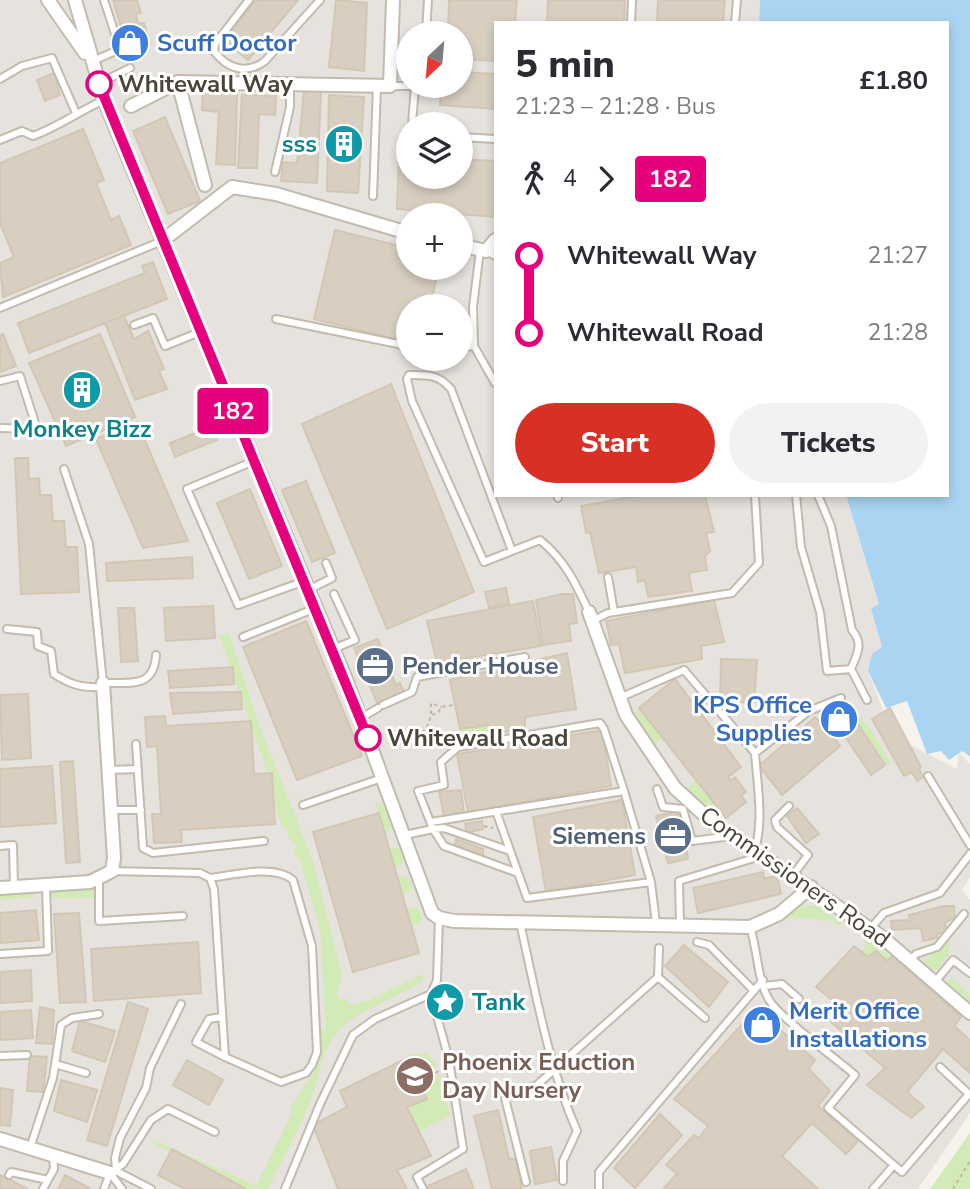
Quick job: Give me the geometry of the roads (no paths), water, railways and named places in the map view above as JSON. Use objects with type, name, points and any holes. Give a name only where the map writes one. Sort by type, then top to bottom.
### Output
[{"type":"street","points":[[48,0],[91,62]]},
{"type":"street","points":[[75,0],[104,100],[361,718],[432,913],[439,918],[750,926],[779,914],[811,887]]},
{"type":"street","points":[[131,106],[178,82],[383,86],[393,0]]},
{"type":"street","points":[[178,82],[205,185]]},
{"type":"street","points":[[162,241],[232,187],[276,194],[396,229]]},
{"type":"street","name":"Commissioners Road","points":[[591,617],[619,698],[650,755],[675,788],[711,821],[870,929],[970,1013]]},
{"type":"street","points":[[0,888],[99,879],[112,871],[114,858],[103,685]]},
{"type":"street","points":[[0,1139],[113,1172]]},
{"type":"lane","points":[[91,62],[120,49],[103,0]]},
{"type":"lane","points":[[249,0],[215,44],[214,51],[220,59],[237,69],[257,67],[265,61],[320,0]]},
{"type":"lane","points":[[427,21],[428,0]]},
{"type":"lane","points":[[631,21],[632,0]]},
{"type":"lane","points":[[735,21],[737,0]]},
{"type":"lane","points":[[0,79],[22,66],[52,58],[76,113]]},
{"type":"lane","points":[[99,84],[130,68]]},
{"type":"lane","points":[[275,172],[290,107],[290,83]]},
{"type":"lane","points":[[373,196],[383,86],[396,86]]},
{"type":"lane","points":[[0,140],[22,131],[33,136],[65,124],[76,113],[104,100]]},
{"type":"lane","points":[[473,138],[494,139]]},
{"type":"lane","points":[[0,308],[162,241]]},
{"type":"lane","points":[[487,252],[473,307],[474,346],[494,381]]},
{"type":"lane","points":[[134,325],[153,318],[165,346],[200,332]]},
{"type":"lane","points":[[276,319],[396,344]]},
{"type":"lane","points":[[512,551],[451,389],[442,378],[434,375],[409,375],[407,379],[412,401],[484,562],[512,551],[540,540],[554,551],[570,573],[591,617],[732,593],[760,562],[755,497]]},
{"type":"lane","points":[[0,381],[20,376],[37,429],[0,428]]},
{"type":"lane","points":[[254,461],[187,489],[238,605],[332,578],[326,563]]},
{"type":"lane","points":[[64,470],[89,544],[103,685]]},
{"type":"lane","points":[[796,497],[801,547],[820,612],[827,671],[851,669]]},
{"type":"lane","points":[[819,497],[831,526],[852,630],[859,637],[860,646],[851,669],[867,701]]},
{"type":"lane","points":[[608,577],[614,612]]},
{"type":"lane","points":[[333,649],[355,640],[334,594]]},
{"type":"lane","points":[[243,637],[316,608]]},
{"type":"lane","points":[[7,629],[37,632],[37,646],[51,651],[54,674],[82,688],[137,682],[149,677],[155,670],[156,655]]},
{"type":"lane","points":[[361,718],[412,692],[417,677],[526,657]]},
{"type":"lane","points":[[619,698],[684,670],[755,753],[758,820],[756,850],[751,859],[679,881],[680,925]]},
{"type":"lane","points":[[755,753],[809,711],[841,698]]},
{"type":"lane","points":[[518,873],[444,846],[418,791],[444,785],[441,762],[458,747],[600,723],[652,882],[656,923]]},
{"type":"lane","points":[[136,744],[144,848],[153,853],[264,841]]},
{"type":"lane","points":[[108,770],[138,769]]},
{"type":"lane","points":[[928,776],[970,845]]},
{"type":"lane","points":[[303,805],[384,778]]},
{"type":"lane","points":[[657,789],[663,807],[683,809],[692,841],[734,835]]},
{"type":"lane","points":[[405,835],[432,825],[496,811],[624,791]]},
{"type":"lane","points":[[789,806],[775,820],[777,827],[808,855],[793,875]]},
{"type":"lane","points":[[111,810],[141,810]]},
{"type":"lane","points":[[496,811],[527,898],[652,882]]},
{"type":"lane","points":[[432,825],[510,851]]},
{"type":"lane","points":[[0,846],[13,845],[14,887]]},
{"type":"lane","points":[[870,929],[883,914],[940,893],[970,854]]},
{"type":"lane","points":[[112,871],[200,873],[210,878],[273,872],[286,874],[293,880],[312,946],[317,1052],[312,1065],[306,1073],[281,1082],[197,1042],[209,1019],[222,1017]]},
{"type":"lane","points":[[210,878],[214,889],[225,1056]]},
{"type":"lane","points":[[99,879],[99,921],[183,916]]},
{"type":"lane","points":[[0,954],[48,951],[46,885]]},
{"type":"lane","points":[[910,960],[916,954],[937,947],[964,914]]},
{"type":"lane","points":[[422,1189],[417,1177],[463,1149],[450,1067],[431,994],[437,980],[439,918]]},
{"type":"lane","points":[[520,921],[562,1097],[577,1131],[563,1161],[563,1181]]},
{"type":"lane","points":[[750,926],[763,983],[772,1004],[855,1075],[828,1108],[902,1172],[969,1094],[940,1067]]},
{"type":"lane","points":[[697,942],[709,945],[754,990]]},
{"type":"lane","points":[[526,1182],[505,1098],[537,1085],[554,1067],[658,977],[659,948]]},
{"type":"lane","points":[[935,982],[953,960],[970,973]]},
{"type":"lane","points":[[658,977],[705,1018]]},
{"type":"lane","points":[[599,1189],[599,1172],[754,990],[763,983],[782,984],[799,999]]},
{"type":"lane","points":[[285,1189],[320,1104],[353,1035],[375,1019],[431,994]]},
{"type":"lane","points":[[122,1189],[113,1172],[120,1138],[146,1088],[150,1068],[181,1004]]},
{"type":"lane","points":[[30,1148],[55,1064],[61,1024],[72,1018],[99,1014]]},
{"type":"lane","points":[[0,1055],[27,1055]]},
{"type":"lane","points":[[55,1064],[86,1073]]},
{"type":"lane","points":[[104,1189],[113,1172],[151,1121],[168,1109],[215,1132]]},
{"type":"lane","points":[[43,1189],[54,1169],[53,1156]]},
{"type":"lane","points":[[873,1189],[894,1165]]},
{"type":"lane","points":[[9,1175],[11,1172],[48,1180]]},
{"type":"lane","points":[[113,1172],[151,1189]]},
{"type":"water","points":[[760,0],[970,0],[970,756],[962,751],[949,760],[941,751],[927,754],[907,701],[886,708],[868,671],[872,654],[882,647],[871,609],[879,604],[847,497],[949,497],[949,21],[759,21]]},
{"type":"place","name":"Scuff Doctor","points":[[130,43]]},
{"type":"place","name":"Whitewall Way","points":[[99,84]]},
{"type":"place","name":"sss","points":[[344,144]]},
{"type":"place","name":"Monkey Bizz","points":[[82,390]]},
{"type":"place","name":"Pender House","points":[[375,666]]},
{"type":"place","name":"KPS Office Supplies","points":[[839,719]]},
{"type":"place","name":"Whitewall Road","points":[[368,738]]},
{"type":"place","name":"Siemens","points":[[673,836]]},
{"type":"place","name":"Tank","points":[[445,1002]]},
{"type":"place","name":"Merit Office Installations","points":[[762,1025]]},
{"type":"place","name":"Phoenix Eduction Day Nursery","points":[[415,1076]]}]
